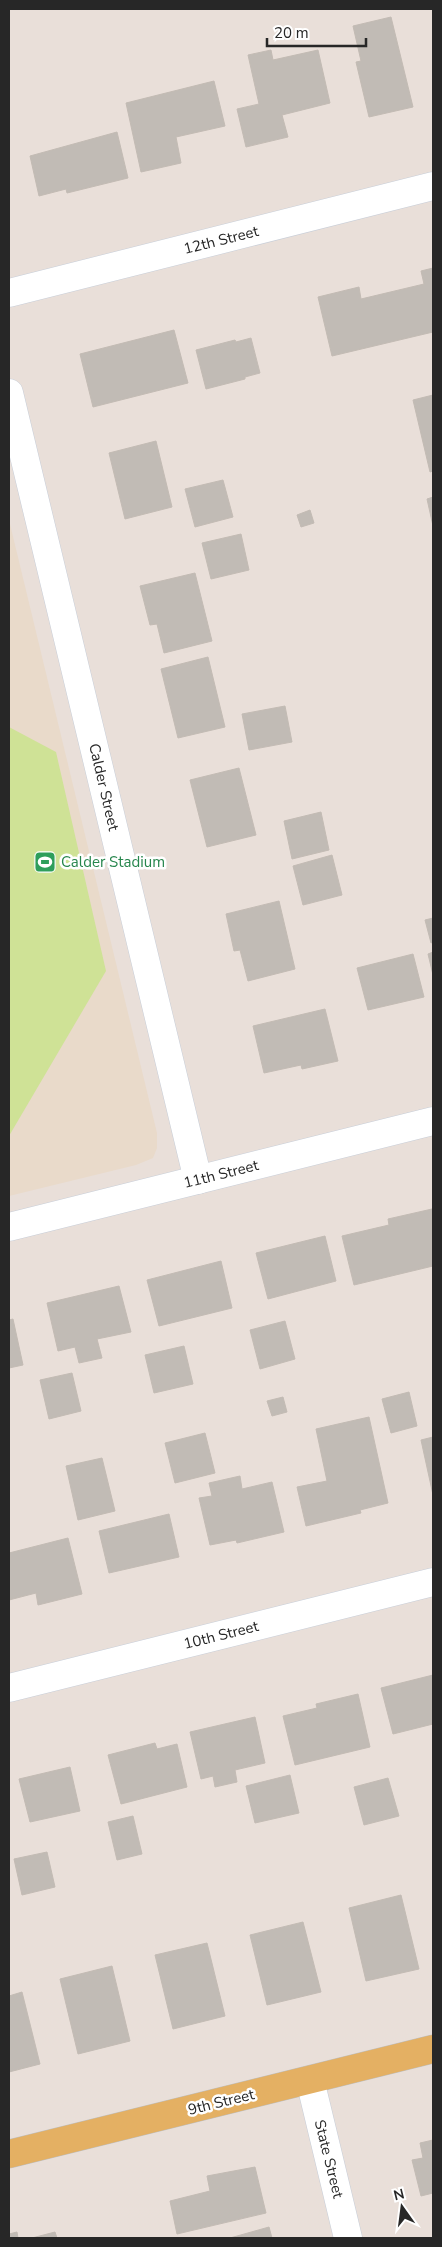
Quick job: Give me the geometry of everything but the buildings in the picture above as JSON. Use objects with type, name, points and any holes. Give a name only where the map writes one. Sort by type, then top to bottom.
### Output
[{"type":"main road","name":"9th Street","points":[[9,2154],[433,2049]]},
{"type":"street","name":"12th Street","points":[[9,293],[433,186]]},
{"type":"street","name":"Calder Street","points":[[9,393],[198,1180]]},
{"type":"street","name":"11th Street","points":[[9,1227],[433,1121]]},
{"type":"street","name":"10th Street","points":[[9,1688],[433,1582]]},
{"type":"street","name":"State Street","points":[[310,2080],[348,2238]]},
{"type":"shaded area","points":[[9,520],[157,1133],[157,1148],[153,1158],[136,1165],[9,1196]]},
{"type":"green space","name":"Calder Stadium","points":[[9,727],[56,752],[106,971],[9,1136]]},
{"type":"place","name":"Calder Stadium","points":[[45,862]]}]
